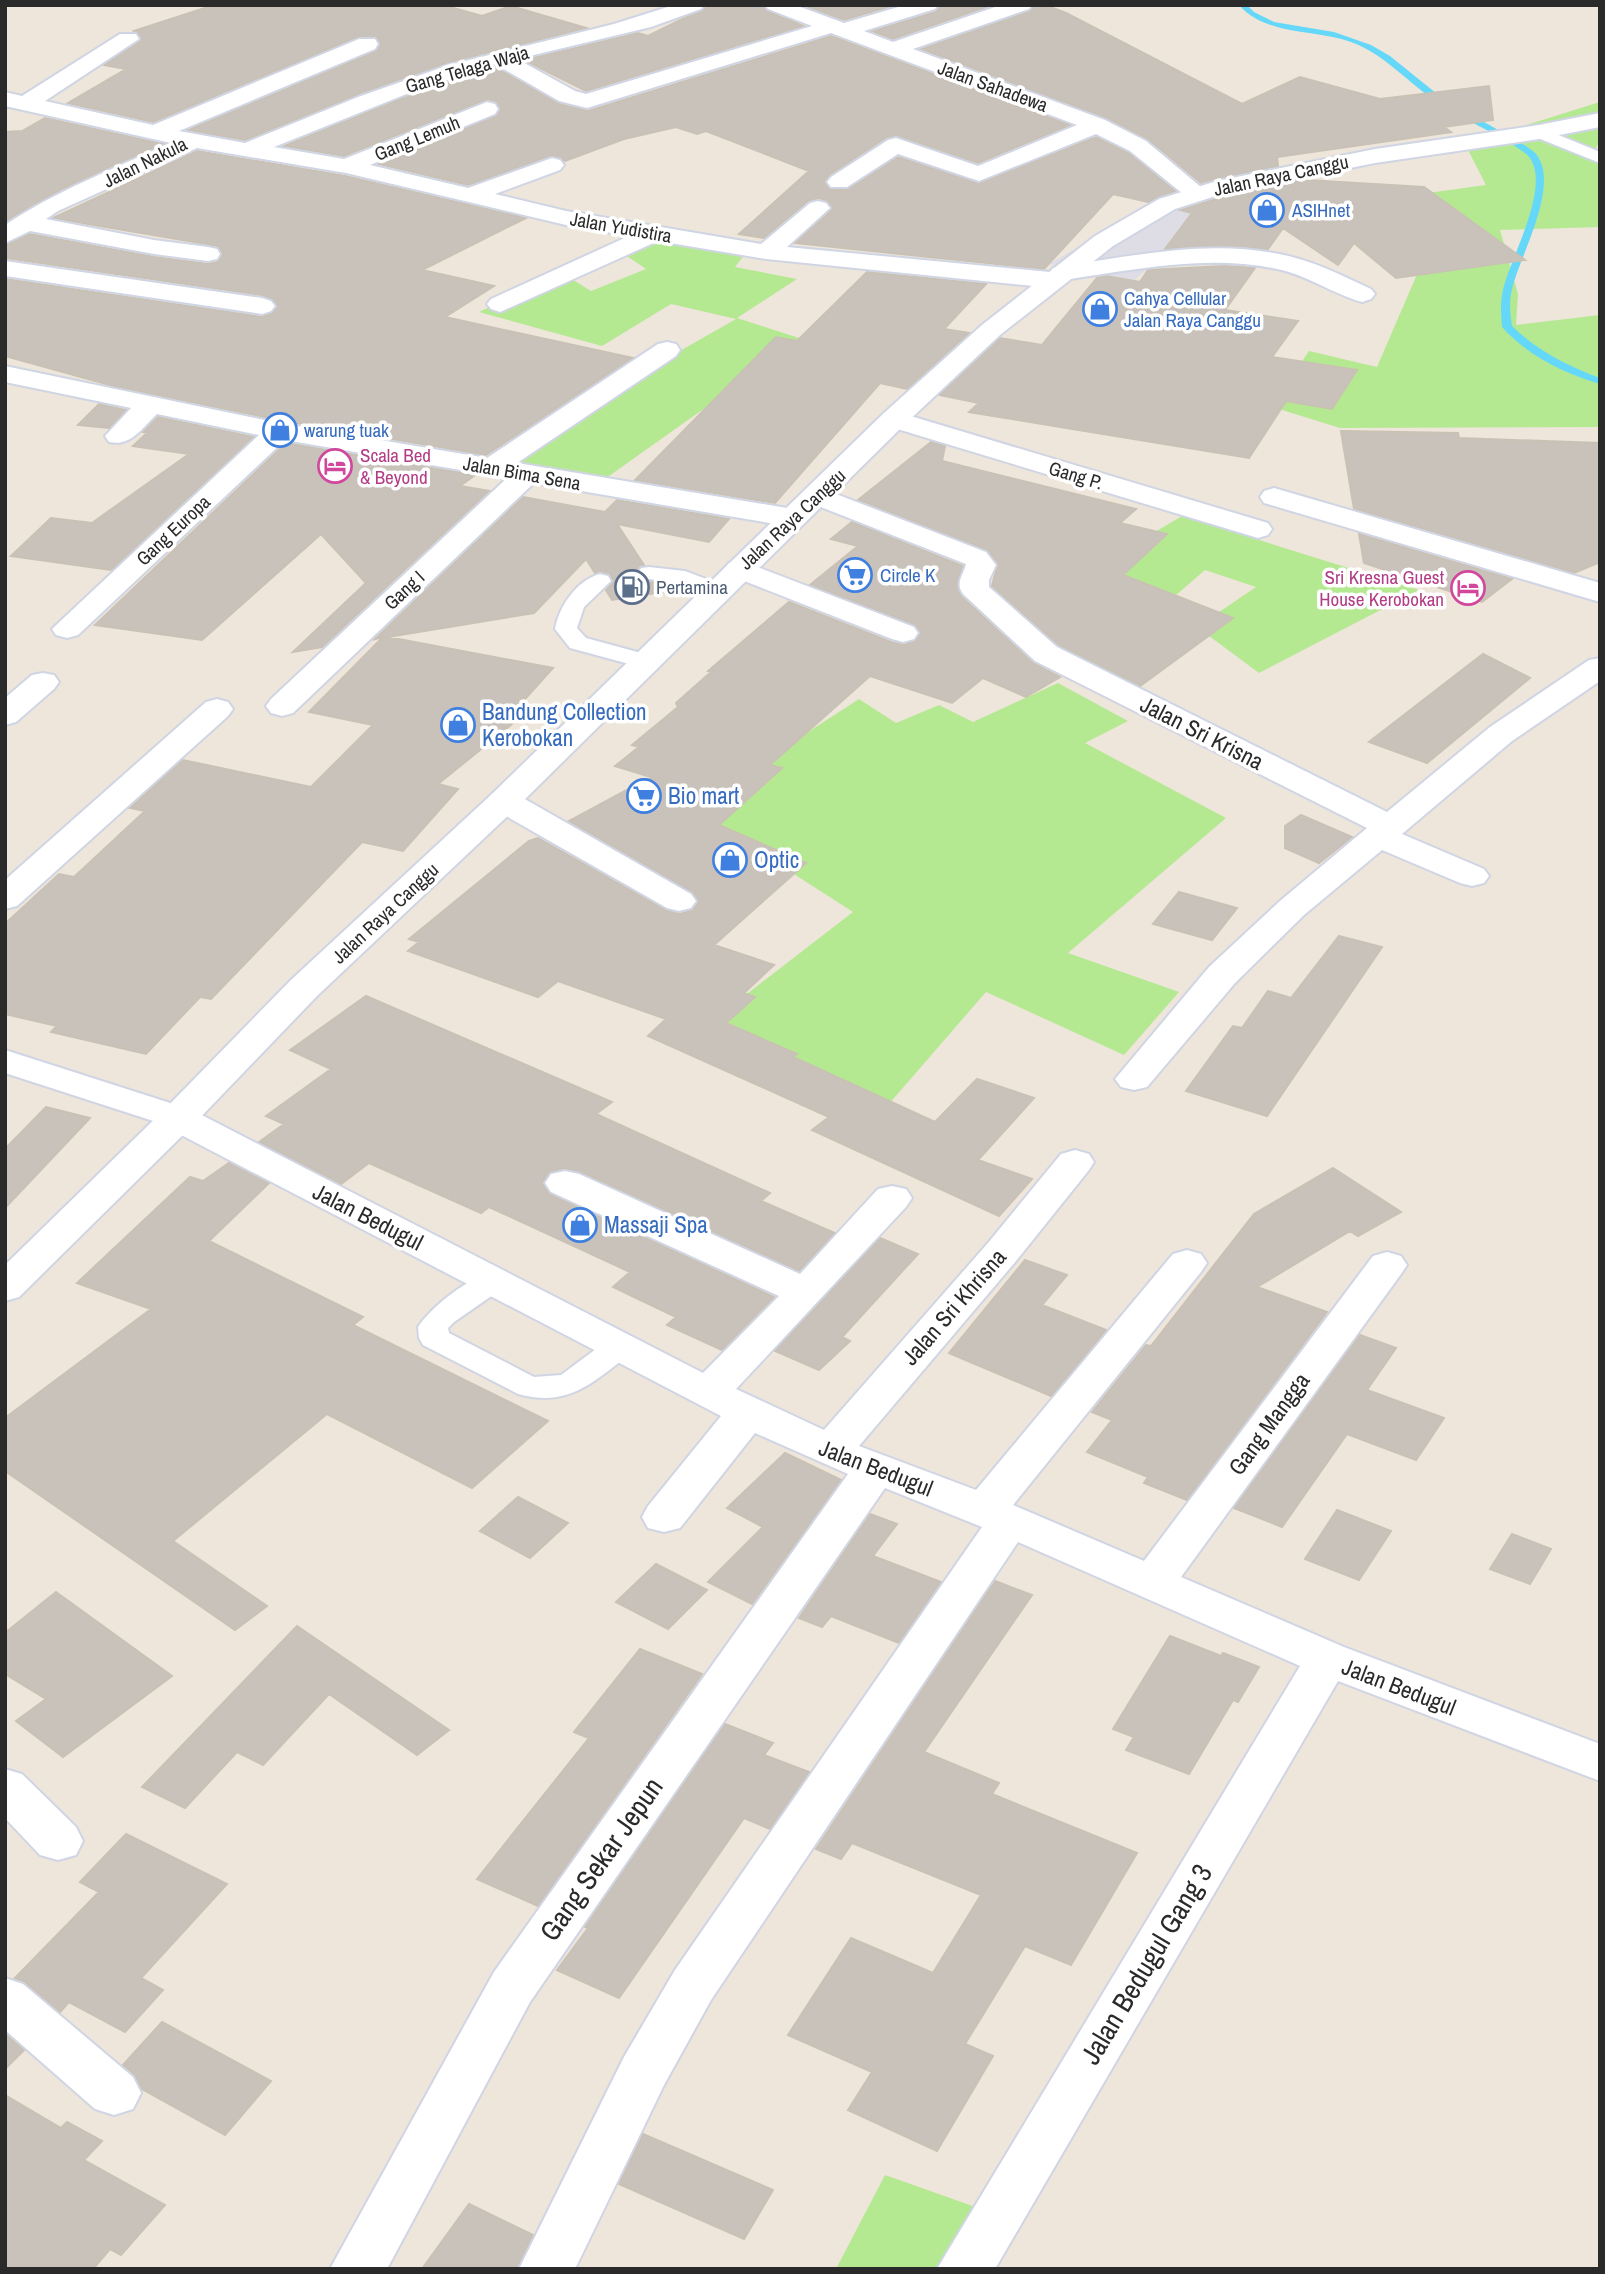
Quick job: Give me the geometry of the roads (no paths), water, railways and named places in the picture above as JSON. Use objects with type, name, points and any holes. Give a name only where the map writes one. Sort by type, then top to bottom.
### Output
[{"type":"street","name":"Gang Telaga Waja","points":[[247,150],[433,75],[653,20],[694,5]]},
{"type":"street","name":"Jalan Sahadewa","points":[[776,5],[1097,125],[1139,146],[1196,193]]},
{"type":"street","points":[[498,57],[566,96],[587,101],[835,29],[929,5]]},
{"type":"street","points":[[892,49],[1023,5]]},
{"type":"street","points":[[16,101],[128,39]]},
{"type":"street","points":[[159,131],[367,44]]},
{"type":"street","name":"Jalan Nakula","points":[[16,101],[194,141]]},
{"type":"street","name":"Gang Lemuh","points":[[346,166],[487,110]]},
{"type":"street","name":"Jalan Raya Canggu","points":[[5,1288],[178,1118],[304,988],[504,801],[894,419],[991,330],[1104,241],[1167,204],[1196,193],[1375,156],[1539,132],[1600,120]]},
{"type":"street","points":[[839,182],[896,145],[979,174],[1097,125]]},
{"type":"street","name":"Jalan Nakula","points":[[14,229],[50,206],[194,141]]},
{"type":"street","name":"Jalan Yudistira","points":[[194,141],[346,166],[566,218],[766,252],[1057,276],[1176,258],[1234,256],[1276,261],[1310,271],[1363,294]]},
{"type":"street","points":[[471,195],[552,165]]},
{"type":"street","points":[[766,252],[818,208]]},
{"type":"street","points":[[14,229],[208,254]]},
{"type":"street","points":[[500,304],[655,233]]},
{"type":"street","points":[[5,268],[262,306]]},
{"type":"street","points":[[491,468],[667,350]]},
{"type":"street","points":[[5,402],[17,376]]},
{"type":"street","name":"Jalan Bima Sena","points":[[17,376],[279,431],[793,518]]},
{"type":"street","points":[[119,436],[151,404]]},
{"type":"street","name":"Gang P.","points":[[894,419],[1258,529]]},
{"type":"street","name":"Gang Europa","points":[[67,629],[279,431]]},
{"type":"street","name":"Gang I","points":[[282,706],[527,474]]},
{"type":"street","name":"Jalan Sri Krisna","points":[[818,496],[976,558],[981,565],[974,580],[974,588],[1046,654],[1385,832]]},
{"type":"street","points":[[1274,497],[1600,593]]},
{"type":"street","points":[[728,580],[903,633]]},
{"type":"street","points":[[1135,1079],[1222,975],[1292,908],[1501,734],[1600,667]]},
{"type":"street","points":[[5,715],[43,682]]},
{"type":"street","points":[[5,899],[217,709]]},
{"type":"street","points":[[504,801],[679,901]]},
{"type":"street","points":[[1385,832],[1472,876]]},
{"type":"street","name":"Jalan Bedugul","points":[[5,1061],[178,1118],[708,1393],[830,1451],[997,1516],[1328,1659],[1600,1763]]},
{"type":"street","name":"Jalan Sri Khrisna","points":[[830,1451],[1002,1252],[1075,1162]]},
{"type":"street","points":[[565,1184],[806,1292]]},
{"type":"street","points":[[708,1393],[892,1198]]},
{"type":"street","points":[[547,2269],[643,2073],[693,1985],[997,1516],[1187,1263]]},
{"type":"street","name":"Gang Mangga","points":[[1152,1583],[1387,1265]]},
{"type":"street","points":[[664,1517],[748,1412]]},
{"type":"street","name":"Gang Sekar Jepun","points":[[358,2269],[512,1987],[876,1468]]},
{"type":"street","name":"Jalan Bedugul Gang 3","points":[[965,2269],[1328,1659]]},
{"type":"street","points":[[5,1787],[58,1841]]},
{"type":"street","points":[[5,1999],[114,2093]]},
{"type":"lane","points":[[1539,132],[1600,158]]},
{"type":"lane","points":[[649,573],[728,580]]},
{"type":"lane","points":[[600,581],[576,601],[567,615],[566,629],[578,643],[644,662]]},
{"type":"lane","points":[[493,1281],[443,1315],[433,1326],[434,1338],[529,1387],[568,1385],[619,1347]]},
{"type":"waterway","points":[[1243,5],[1251,13],[1272,23],[1334,34],[1368,46],[1443,102]]},
{"type":"waterway","points":[[1463,114],[1532,154],[1539,168],[1536,206],[1508,288],[1505,305],[1507,327],[1539,354],[1600,381]]},
{"type":"place","name":"ASIHnet","points":[[1267,210]]},
{"type":"place","name":"Cahya Cellular Jalan Raya Canggu","points":[[1100,309]]},
{"type":"place","name":"warung tuak","points":[[280,430]]},
{"type":"place","name":"Scala Bed & Beyond","points":[[335,466]]},
{"type":"place","name":"Circle K","points":[[855,575]]},
{"type":"place","name":"Pertamina","points":[[632,587]]},
{"type":"place","name":"Sri Kresna Guest House Kerobokan","points":[[1468,588]]},
{"type":"place","name":"Bandung Collection Kerobokan","points":[[458,725]]},
{"type":"place","name":"Bio mart","points":[[644,796]]},
{"type":"place","name":"Optic","points":[[730,860]]},
{"type":"place","name":"Massaji Spa","points":[[580,1225]]}]
